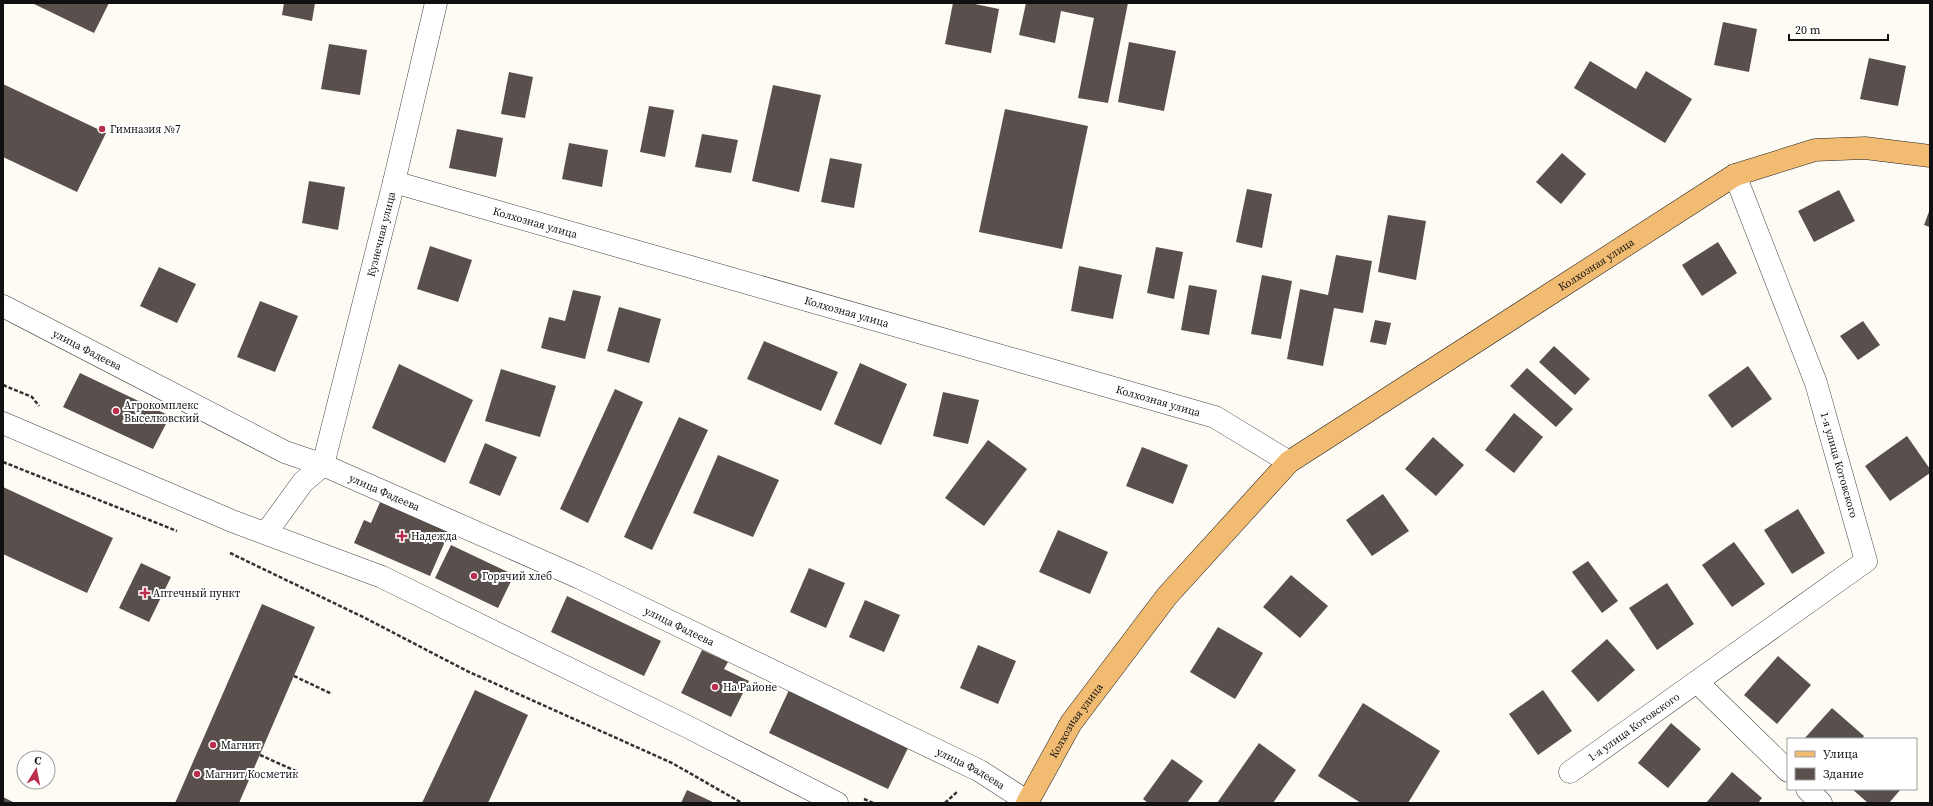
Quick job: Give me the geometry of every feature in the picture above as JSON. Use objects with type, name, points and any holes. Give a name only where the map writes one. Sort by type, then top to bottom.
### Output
[{"type":"main road","name":"Колхозная улица","points":[[1028,802],[1071,723],[1166,596],[1289,462],[1735,175],[1815,150],[1865,148],[1930,156]]},
{"type":"street","name":"Кузнечная улица","points":[[323,465],[394,182],[436,3]]},
{"type":"street","name":"1-я улица Котовского","points":[[1570,772],[1866,561],[1816,383],[1735,175]]},
{"type":"street","name":"Колхозная улица","points":[[394,182],[1215,417],[1289,462]]},
{"type":"street","name":"улица Фадеева","points":[[3,306],[285,452],[323,465],[580,578],[980,771],[1028,802]]},
{"type":"street","points":[[3,423],[232,521],[382,577],[683,724],[837,803]]},
{"type":"street","points":[[266,533],[303,482],[323,465]]},
{"type":"street","points":[[1697,682],[1787,769]]},
{"type":"street","points":[[1808,790],[1821,803]]},
{"type":"path","points":[[3,462],[181,532]]},
{"type":"path","points":[[225,551],[365,618],[467,671],[672,763],[742,803]]},
{"type":"path","points":[[294,676],[332,694]]},
{"type":"path","points":[[260,755],[298,772]]},
{"type":"building","points":[[32,3],[109,3],[94,33]]},
{"type":"building","points":[[284,3],[315,3],[312,21],[282,15]]},
{"type":"building","points":[[953,3],[970,3],[999,9],[991,53],[945,44]]},
{"type":"building","points":[[1026,3],[1128,3],[1108,103],[1078,98],[1094,18],[1061,11],[1055,43],[1019,35]]},
{"type":"building","points":[[1723,22],[1757,29],[1749,72],[1714,65]]},
{"type":"building","points":[[1129,42],[1176,51],[1164,111],[1118,102]]},
{"type":"building","points":[[329,44],[367,50],[360,95],[321,89]]},
{"type":"building","points":[[1869,58],[1906,66],[1898,106],[1860,99]]},
{"type":"building","points":[[1590,61],[1636,89],[1646,71],[1692,99],[1665,143],[1574,88]]},
{"type":"building","points":[[509,72],[533,77],[525,118],[501,114]]},
{"type":"building","points":[[3,84],[106,133],[77,192],[3,157]]},
{"type":"building","points":[[773,85],[821,95],[799,192],[752,181]]},
{"type":"building","points":[[649,106],[674,110],[665,157],[640,152]]},
{"type":"building","points":[[1005,109],[1088,126],[1062,249],[979,232]]},
{"type":"building","points":[[457,129],[503,138],[496,177],[449,168]]},
{"type":"building","points":[[702,134],[738,140],[731,173],[695,167]]},
{"type":"building","points":[[569,143],[608,150],[602,187],[562,179]]},
{"type":"building","points":[[1562,153],[1586,174],[1561,204],[1536,182]]},
{"type":"building","points":[[830,158],[862,164],[854,208],[821,202]]},
{"type":"building","points":[[309,181],[345,187],[338,230],[302,223]]},
{"type":"building","points":[[1247,189],[1272,194],[1262,248],[1236,242]]},
{"type":"building","points":[[1839,190],[1855,221],[1814,242],[1798,211]]},
{"type":"building","points":[[1930,209],[1930,227],[1924,225]]},
{"type":"building","points":[[1388,215],[1426,221],[1416,280],[1378,272]]},
{"type":"building","points":[[1718,242],[1737,273],[1702,296],[1682,265]]},
{"type":"building","points":[[430,246],[472,260],[458,302],[417,289]]},
{"type":"building","points":[[1156,247],[1183,252],[1174,299],[1147,293]]},
{"type":"building","points":[[1336,255],[1372,261],[1363,313],[1334,308],[1323,366],[1287,359],[1300,289],[1328,295]]},
{"type":"building","points":[[1079,266],[1122,275],[1113,319],[1071,311]]},
{"type":"building","points":[[159,267],[196,284],[177,323],[140,306]]},
{"type":"building","points":[[1262,275],[1292,281],[1281,339],[1251,334]]},
{"type":"building","points":[[1189,285],[1217,290],[1209,335],[1181,330]]},
{"type":"building","points":[[573,290],[601,296],[585,359],[541,348],[549,317],[565,321]]},
{"type":"building","points":[[260,301],[298,316],[275,372],[237,357]]},
{"type":"building","points":[[619,307],[661,319],[649,363],[607,351]]},
{"type":"building","points":[[1375,320],[1391,323],[1386,345],[1370,342]]},
{"type":"building","points":[[1863,321],[1880,345],[1858,360],[1840,336]]},
{"type":"building","points":[[764,341],[838,372],[821,411],[747,379]]},
{"type":"building","points":[[1554,346],[1590,379],[1575,395],[1539,362]]},
{"type":"building","points":[[860,363],[907,384],[881,445],[834,424]]},
{"type":"building","points":[[399,364],[473,400],[445,463],[372,428]]},
{"type":"building","points":[[1748,366],[1772,399],[1732,428],[1708,395]]},
{"type":"building","points":[[1527,368],[1573,409],[1556,427],[1510,386]]},
{"type":"building","points":[[501,369],[556,386],[540,437],[485,421]]},
{"type":"building","name":"Агрокомплекс Выселковский","points":[[80,373],[170,416],[153,449],[63,407]]},
{"type":"building","points":[[615,389],[643,402],[588,523],[560,509]]},
{"type":"building","points":[[943,392],[979,400],[968,444],[933,436]]},
{"type":"building","points":[[1514,413],[1543,437],[1514,473],[1485,450]]},
{"type":"building","points":[[679,417],[708,430],[652,550],[624,537]]},
{"type":"building","points":[[1907,436],[1930,469],[1930,473],[1890,501],[1865,466]]},
{"type":"building","points":[[1433,437],[1464,465],[1436,496],[1405,469]]},
{"type":"building","points":[[988,440],[1027,469],[984,526],[945,498]]},
{"type":"building","points":[[485,443],[517,457],[500,496],[469,483]]},
{"type":"building","points":[[1142,447],[1188,465],[1173,504],[1126,486]]},
{"type":"building","points":[[718,455],[779,480],[753,537],[693,513]]},
{"type":"building","points":[[3,487],[113,538],[87,593],[3,554]]},
{"type":"building","points":[[1383,494],[1409,531],[1372,556],[1346,520]]},
{"type":"building","name":"Надежда","points":[[381,500],[450,530],[430,576],[354,543],[364,520],[371,523]]},
{"type":"building","points":[[1798,509],[1825,553],[1792,574],[1764,530]]},
{"type":"building","points":[[1058,530],[1108,552],[1090,594],[1039,572]]},
{"type":"building","points":[[1734,542],[1765,584],[1732,607],[1702,565]]},
{"type":"building","name":"Горячий хлеб","points":[[451,545],[514,575],[498,608],[435,578]]},
{"type":"building","points":[[1588,561],[1618,601],[1602,613],[1572,572]]},
{"type":"building","name":"Аптечный пункт","points":[[141,563],[171,577],[149,622],[119,608]]},
{"type":"building","points":[[809,568],[845,583],[826,628],[790,612]]},
{"type":"building","points":[[1291,575],[1328,606],[1300,638],[1263,607]]},
{"type":"building","points":[[1667,583],[1694,624],[1657,650],[1629,608]]},
{"type":"building","points":[[567,596],[661,641],[644,676],[551,632]]},
{"type":"building","points":[[865,600],[900,615],[884,652],[849,637]]},
{"type":"building","points":[[262,604],[315,627],[239,803],[175,803]]},
{"type":"building","points":[[1218,627],[1263,653],[1235,699],[1190,672]]},
{"type":"building","points":[[1607,639],[1635,670],[1598,702],[1571,671]]},
{"type":"building","points":[[978,645],[1016,661],[998,704],[960,688]]},
{"type":"building","name":"На Районе","points":[[702,650],[728,662],[724,669],[749,681],[731,717],[681,693]]},
{"type":"building","points":[[1778,656],[1811,685],[1777,724],[1744,695]]},
{"type":"building","points":[[475,690],[528,715],[488,803],[422,803]]},
{"type":"building","points":[[789,690],[909,746],[888,789],[769,733]]},
{"type":"building","points":[[1543,690],[1572,731],[1538,755],[1509,714]]},
{"type":"building","points":[[1363,703],[1440,751],[1408,803],[1361,803],[1318,776]]},
{"type":"building","points":[[1832,708],[1864,736],[1863,738],[1805,738]]},
{"type":"building","points":[[1671,723],[1701,749],[1668,788],[1638,763]]},
{"type":"building","points":[[1259,743],[1296,770],[1273,803],[1217,803]]},
{"type":"building","points":[[1172,759],[1203,781],[1187,803],[1148,803],[1143,799]]},
{"type":"building","points":[[1732,772],[1762,798],[1758,803],[1706,803]]},
{"type":"building","points":[[687,790],[715,803],[681,803]]},
{"type":"building","points":[[1853,790],[1900,790],[1889,803],[1868,803]]},
{"type":"building","points":[[3,797],[15,803],[3,803]]},
{"type":"place","name":"Гимназия №7","points":[[102,129]]},
{"type":"place","name":"Агрокомплекс Выселковский","points":[[116,411]]},
{"type":"place","name":"Надежда","points":[[402,536]]},
{"type":"place","name":"Горячий хлеб","points":[[474,576]]},
{"type":"place","name":"Аптечный пункт","points":[[145,593]]},
{"type":"place","name":"На Районе","points":[[715,687]]},
{"type":"place","name":"Магнит","points":[[213,745]]},
{"type":"place","name":"Магнит Косметик","points":[[197,774]]}]
